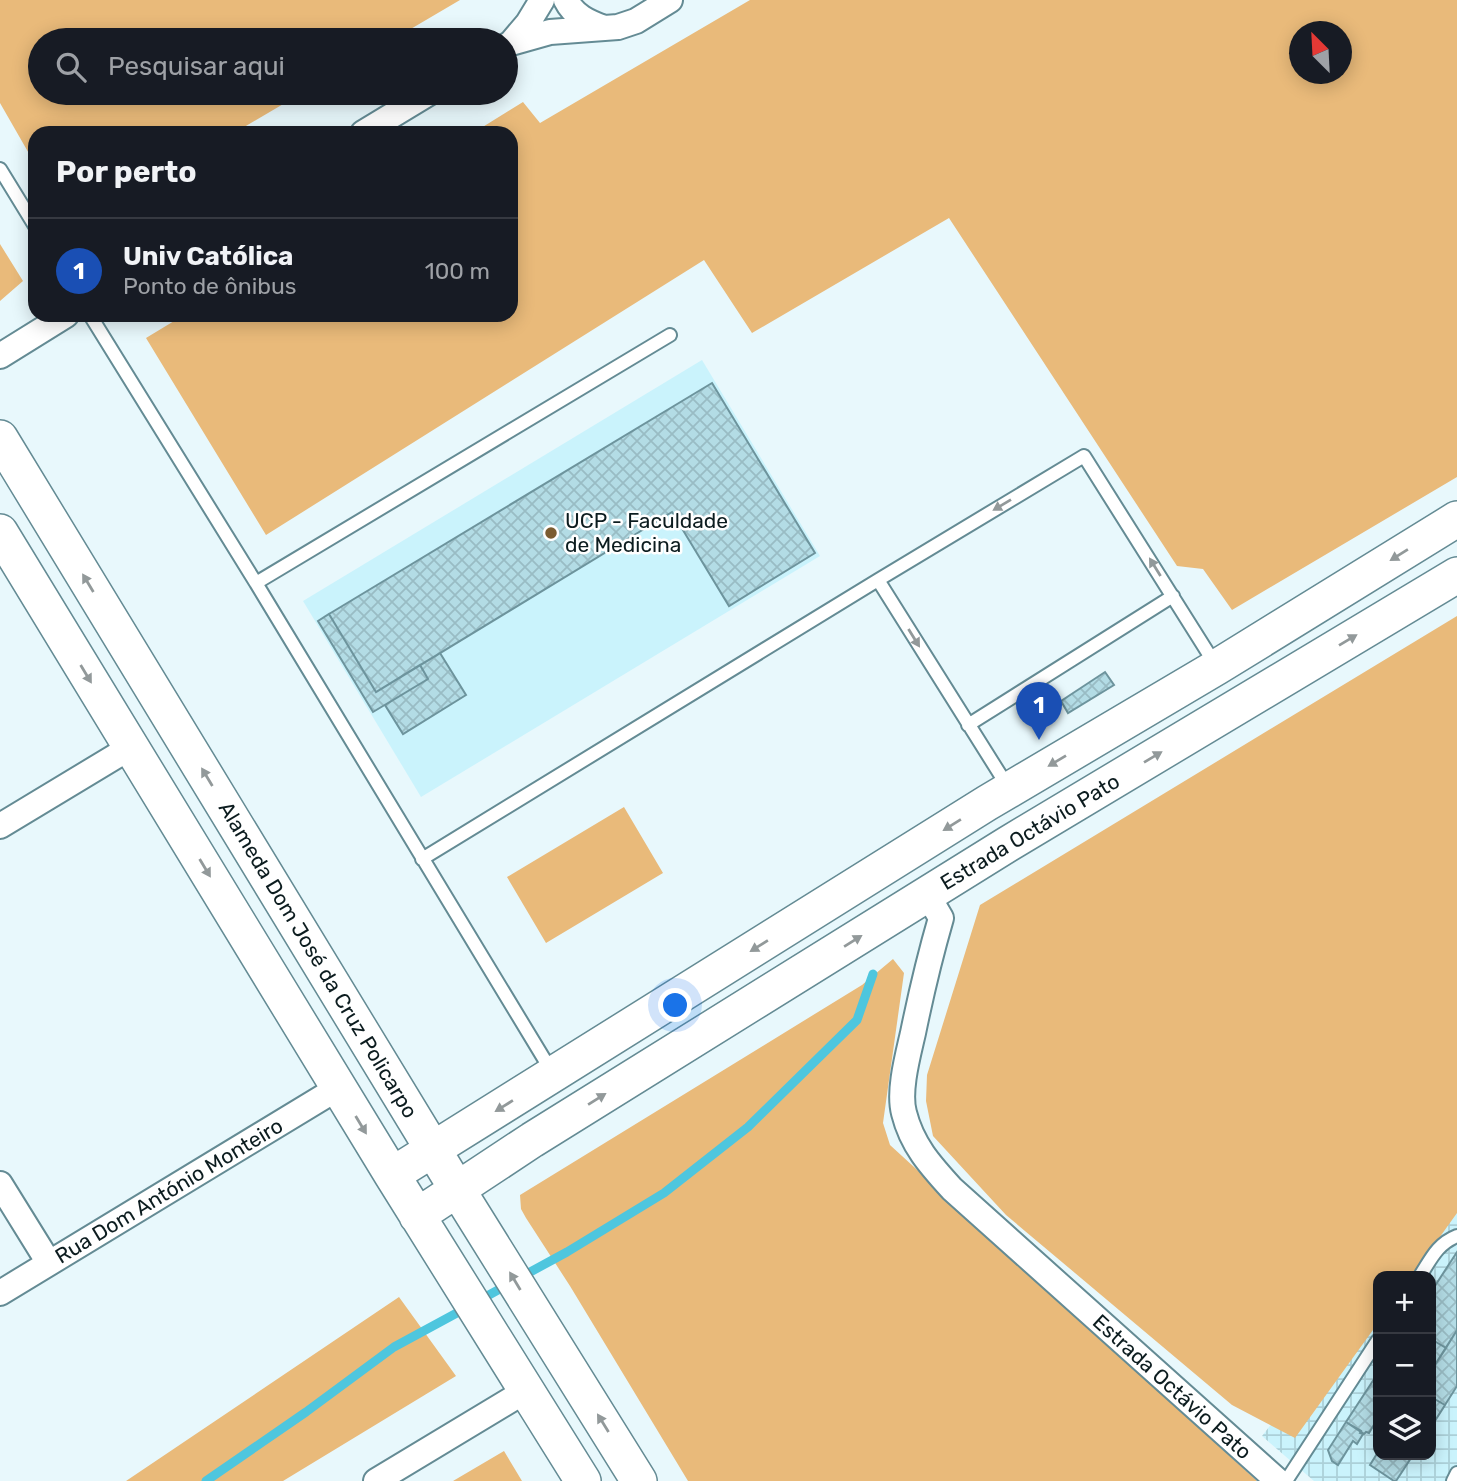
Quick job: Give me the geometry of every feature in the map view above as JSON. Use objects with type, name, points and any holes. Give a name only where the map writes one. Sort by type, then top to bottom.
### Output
[{"type":"street","points":[[518,34],[542,0]]},
{"type":"street","points":[[566,0],[584,20],[605,28]]},
{"type":"street","points":[[518,41],[550,32],[618,27],[636,21],[670,0]]},
{"type":"street","points":[[375,126],[409,105]]},
{"type":"street","points":[[0,356],[55,322]]},
{"type":"street","name":"Alameda Dom José da Cruz Policarpo","points":[[0,438],[433,1150],[639,1481]]},
{"type":"street","points":[[392,1175],[1010,789],[1217,667],[1457,519]]},
{"type":"street","points":[[0,532],[338,1088],[583,1481]]},
{"type":"street","name":"Estrada Octávio Pato","points":[[1278,1481],[952,1189],[925,1159],[912,1137],[903,1110],[905,1068],[929,959],[941,918],[927,894],[1457,575]]},
{"type":"street","points":[[0,826],[131,747]]},
{"type":"street","points":[[417,1216],[532,1140],[927,894]]},
{"type":"street","name":"Rua Dom António Monteiro","points":[[0,1293],[338,1088]]},
{"type":"street","points":[[0,1184],[49,1264]]},
{"type":"street","points":[[376,1481],[527,1390]]},
{"type":"lane","points":[[0,169],[28,215]]},
{"type":"lane","points":[[94,322],[554,1075]]},
{"type":"lane","points":[[256,583],[670,335]]},
{"type":"lane","points":[[422,859],[1084,456],[1217,667]]},
{"type":"lane","points":[[878,579],[1010,789]]},
{"type":"lane","points":[[968,724],[1173,596]]},
{"type":"lane","points":[[1423,1271],[1439,1247],[1457,1237]]},
{"type":"lane","points":[[1286,1481],[1373,1348]]},
{"type":"lane","points":[[1452,1481],[1457,1473]]},
{"type":"shaded area","points":[[0,0],[460,0],[412,28],[28,28],[28,105],[282,105],[246,126],[28,126],[28,152],[0,103]]},
{"type":"shaded area","points":[[750,0],[1457,0],[1457,477],[1232,610],[1203,569],[1177,566],[949,218],[752,333],[704,260],[266,535],[146,338],[172,322],[518,322],[518,126],[484,126],[523,102],[540,123]]},
{"type":"shaded area","points":[[0,244],[23,281],[0,301]]},
{"type":"shaded area","points":[[702,360],[820,556],[421,797],[303,601]]},
{"type":"shaded area","points":[[1457,616],[1457,1213],[1416,1271],[1373,1271],[1373,1330],[1295,1438],[1232,1405],[1006,1215],[933,1136],[926,1101],[927,1075],[980,905]]},
{"type":"shaded area","points":[[624,807],[663,873],[546,943],[507,877]]},
{"type":"shaded area","points":[[893,959],[904,973],[883,1123],[890,1145],[1257,1481],[688,1481],[526,1218],[521,1209],[520,1195],[862,985]]},
{"type":"shaded area","points":[[1457,1186],[1457,1481],[1314,1481],[1262,1436],[1373,1293],[1373,1460],[1436,1460],[1436,1271],[1391,1271]]},
{"type":"shaded area","points":[[399,1297],[456,1376],[283,1481],[126,1481]]},
{"type":"shaded area","points":[[504,1451],[522,1481],[453,1481]]},
{"type":"building","name":"UCP - Faculdade de Medicina","points":[[712,383],[815,553],[729,606],[672,512],[376,692],[329,614]]},
{"type":"building","points":[[329,614],[376,692],[420,665],[428,679],[373,712],[318,621]]},
{"type":"building","points":[[440,653],[466,695],[403,734],[385,705],[428,679],[420,665]]},
{"type":"building","points":[[1105,672],[1114,685],[1068,713],[1061,701]]},
{"type":"building","points":[[1457,1252],[1457,1330],[1446,1348],[1436,1342],[1436,1284]]},
{"type":"building","points":[[1457,1330],[1457,1386],[1445,1405],[1436,1400],[1436,1363]]},
{"type":"building","points":[[1436,1342],[1446,1348],[1436,1363]]},
{"type":"building","points":[[1373,1381],[1373,1426],[1369,1433],[1364,1434],[1346,1422]]},
{"type":"building","points":[[1436,1400],[1445,1405],[1436,1419]]},
{"type":"building","points":[[1346,1422],[1363,1434],[1357,1444],[1353,1441],[1338,1465],[1332,1461],[1328,1450]]},
{"type":"building","points":[[1373,1460],[1410,1460],[1396,1481],[1370,1465]]},
{"type":"waterway","points":[[521,1277],[664,1193],[748,1127],[857,1020],[873,974]]},
{"type":"waterway","points":[[478,1301],[509,1284]]},
{"type":"waterway","points":[[206,1481],[394,1347],[466,1308]]},
{"type":"place","name":"UCP - Faculdade de Medicina","points":[[551,533]]},
{"type":"place","name":"Univ Católica","points":[[1039,740]]}]
